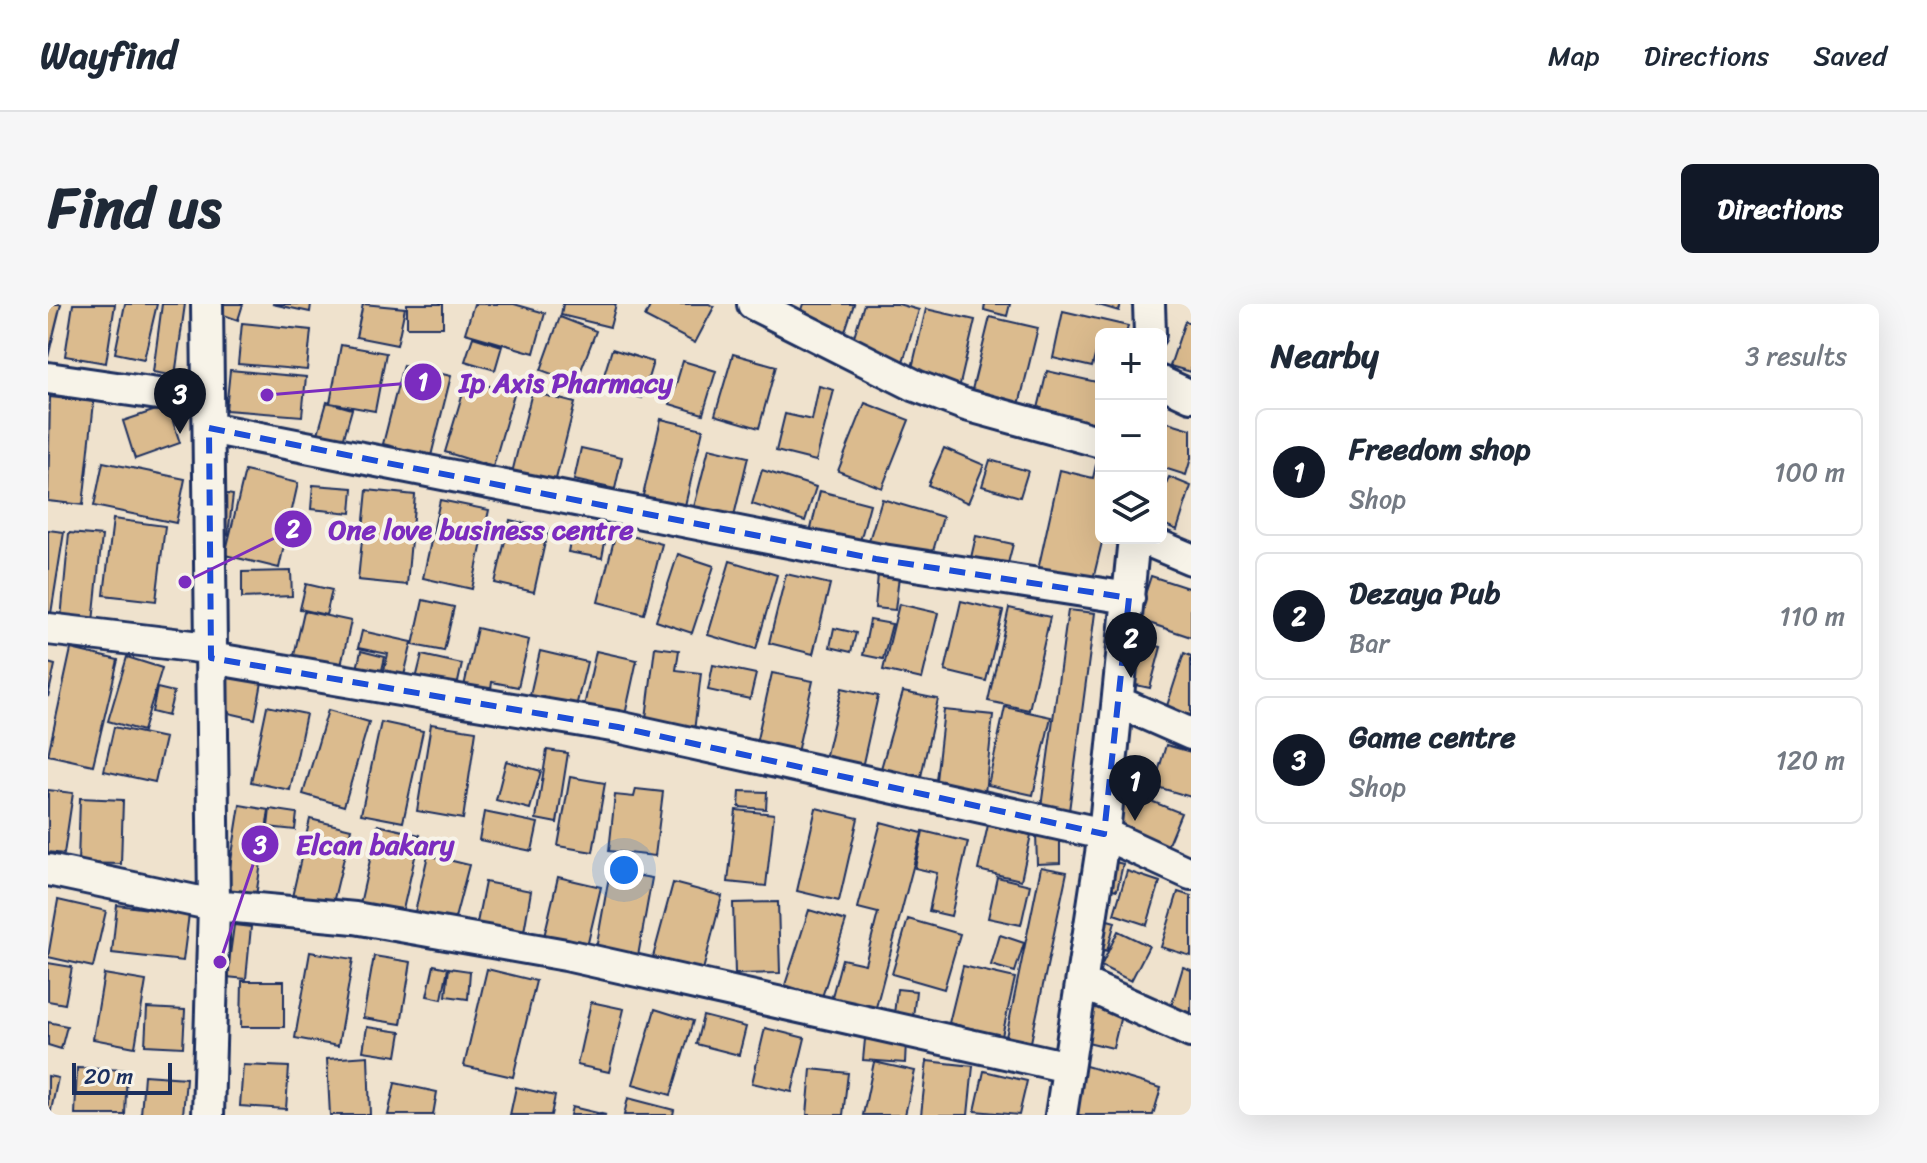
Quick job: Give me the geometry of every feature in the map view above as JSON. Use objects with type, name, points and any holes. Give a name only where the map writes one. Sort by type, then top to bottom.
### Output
[{"type":"street","points":[[207,304],[214,905],[208,1115]]},
{"type":"street","points":[[753,304],[916,386],[966,405],[1095,440]]},
{"type":"street","points":[[1149,304],[1150,328]]},
{"type":"street","points":[[48,378],[876,559],[1129,598]]},
{"type":"street","points":[[1167,385],[1191,396]]},
{"type":"street","points":[[1066,1113],[1068,1067],[1084,984],[1104,834],[1134,544]]},
{"type":"street","points":[[1155,544],[1191,559]]},
{"type":"street","points":[[48,629],[210,653],[618,727],[1104,834],[1191,874]]},
{"type":"street","points":[[1118,702],[1191,734]]},
{"type":"street","points":[[48,870],[214,905],[355,918],[566,955],[1068,1067]]},
{"type":"street","points":[[1084,984],[1191,1032]]},
{"type":"highlighted area","points":[[209,428],[876,559],[1129,598],[1104,834],[618,727],[211,658]]},
{"type":"building","points":[[48,304],[61,304],[48,357]]},
{"type":"building","points":[[73,304],[115,304],[106,363],[65,356]]},
{"type":"building","points":[[125,304],[157,304],[144,359],[115,353]]},
{"type":"building","points":[[162,304],[185,304],[175,376],[153,372]]},
{"type":"building","points":[[221,304],[243,304],[238,320],[218,313]]},
{"type":"building","points":[[272,304],[311,304],[310,312]]},
{"type":"building","points":[[363,304],[405,308],[397,345],[356,337]]},
{"type":"building","points":[[407,304],[443,304],[443,327],[407,327]]},
{"type":"building","points":[[474,304],[514,304],[545,313],[534,353],[465,333]]},
{"type":"building","points":[[563,304],[616,304],[610,327],[561,315]]},
{"type":"building","points":[[651,304],[709,304],[714,307],[695,343],[645,317]]},
{"type":"building","points":[[804,304],[854,304],[842,340],[797,324]]},
{"type":"building","points":[[864,304],[898,304],[919,310],[902,365],[850,349]]},
{"type":"building","points":[[985,304],[1010,304],[1007,316],[984,310]]},
{"type":"building","points":[[1095,304],[1121,304],[1119,311]]},
{"type":"building","points":[[926,309],[975,320],[957,397],[908,385]]},
{"type":"building","points":[[1063,311],[1128,326],[1095,328],[1092,367],[1053,358]]},
{"type":"building","points":[[560,317],[596,331],[576,383],[541,370]]},
{"type":"building","points":[[990,317],[1038,328],[1017,413],[969,402]]},
{"type":"building","points":[[1185,321],[1191,323],[1191,372],[1170,366]]},
{"type":"building","points":[[242,323],[311,330],[307,370],[238,364]]},
{"type":"building","points":[[473,337],[502,346],[495,370],[465,361]]},
{"type":"building","points":[[341,345],[386,353],[375,411],[330,403]]},
{"type":"building","points":[[612,349],[653,362],[642,398],[601,385]]},
{"type":"building","points":[[733,354],[776,366],[759,428],[715,415]]},
{"type":"building","points":[[683,361],[716,371],[703,414],[670,404]]},
{"type":"building","points":[[403,365],[451,376],[431,456],[383,444]]},
{"type":"building","points":[[230,370],[306,377],[302,416],[226,410]]},
{"type":"building","points":[[1047,371],[1095,382],[1095,414],[1091,434],[1035,421]]},
{"type":"building","points":[[467,379],[514,394],[493,467],[445,452]]},
{"type":"building","points":[[819,386],[834,390],[816,461],[776,451],[785,414],[812,420]]},
{"type":"building","points":[[532,392],[575,403],[555,483],[512,473]]},
{"type":"building","points":[[50,397],[94,402],[83,505],[48,501]]},
{"type":"building","points":[[327,402],[352,409],[342,444],[317,437]]},
{"type":"building","points":[[865,403],[909,420],[882,488],[838,471]]},
{"type":"building","points":[[168,406],[180,443],[135,459],[123,421]]},
{"type":"building","points":[[661,419],[703,429],[683,514],[641,504]]},
{"type":"building","points":[[1167,422],[1191,429],[1191,458],[1186,475],[1167,469]]},
{"type":"building","points":[[581,448],[622,457],[615,489],[574,480]]},
{"type":"building","points":[[709,448],[748,457],[734,516],[694,507]]},
{"type":"building","points":[[944,448],[984,465],[968,503],[928,485]]},
{"type":"building","points":[[990,460],[1028,471],[1020,497],[982,486]]},
{"type":"building","points":[[103,462],[185,479],[176,523],[94,506]]},
{"type":"building","points":[[1095,469],[1095,544],[1102,544],[1090,592],[1036,579],[1060,470],[1093,478]]},
{"type":"building","points":[[762,470],[816,487],[805,521],[752,504]]},
{"type":"building","points":[[245,471],[298,483],[279,568],[225,555]]},
{"type":"building","points":[[1169,477],[1191,486],[1177,530],[1167,526]]},
{"type":"building","points":[[313,485],[353,488],[351,513],[311,509]]},
{"type":"building","points":[[367,490],[415,495],[407,585],[358,580]]},
{"type":"building","points":[[820,491],[870,504],[859,545],[810,533]]},
{"type":"building","points":[[215,492],[233,495],[228,535],[211,533]]},
{"type":"building","points":[[882,499],[943,517],[928,568],[866,550]]},
{"type":"building","points":[[440,500],[489,510],[472,589],[423,578]]},
{"type":"building","points":[[113,519],[165,526],[156,601],[104,595]]},
{"type":"building","points":[[510,520],[548,529],[534,592],[495,583]]},
{"type":"building","points":[[48,530],[64,532],[50,620],[48,619]]},
{"type":"building","points":[[572,532],[606,537],[602,558],[568,552]]},
{"type":"building","points":[[616,532],[662,544],[644,614],[598,602]]},
{"type":"building","points":[[69,533],[102,536],[93,622],[61,619]]},
{"type":"building","points":[[976,536],[1013,544],[1006,571],[970,562]]},
{"type":"building","points":[[678,554],[714,566],[692,633],[656,621]]},
{"type":"building","points":[[730,561],[777,575],[756,649],[708,635]]},
{"type":"building","points":[[291,571],[292,596],[242,598],[242,572]]},
{"type":"building","points":[[786,574],[830,584],[813,654],[769,643]]},
{"type":"building","points":[[878,574],[899,576],[895,610],[875,608]]},
{"type":"building","points":[[1151,576],[1191,589],[1191,637],[1137,619]]},
{"type":"building","points":[[306,584],[332,590],[326,615],[300,609]]},
{"type":"building","points":[[423,600],[454,607],[444,651],[413,645]]},
{"type":"building","points":[[961,601],[1003,611],[986,681],[945,671]]},
{"type":"building","points":[[899,604],[938,613],[922,679],[883,670]]},
{"type":"building","points":[[1009,608],[1050,617],[1029,710],[988,701]]},
{"type":"building","points":[[1068,610],[1095,613],[1069,811],[1041,807]]},
{"type":"building","points":[[304,611],[351,621],[340,670],[293,660]]},
{"type":"building","points":[[870,620],[892,624],[883,659],[863,655]]},
{"type":"building","points":[[477,628],[529,640],[518,687],[492,682],[490,697],[463,691]]},
{"type":"building","points":[[834,628],[856,633],[851,652],[830,647]]},
{"type":"building","points":[[362,631],[412,642],[402,684],[382,679],[388,654],[358,648]]},
{"type":"building","points":[[1137,641],[1161,647],[1150,688],[1127,683]]},
{"type":"building","points":[[655,647],[679,650],[676,670],[701,673],[693,740],[644,734]]},
{"type":"building","points":[[71,649],[118,660],[93,765],[48,755]]},
{"type":"building","points":[[361,651],[385,657],[379,683],[355,678]]},
{"type":"building","points":[[540,651],[587,662],[573,719],[527,708]]},
{"type":"building","points":[[596,651],[637,660],[622,729],[581,720]]},
{"type":"building","points":[[1184,653],[1191,656],[1191,720],[1165,712]]},
{"type":"building","points":[[422,655],[462,664],[455,696],[414,687]]},
{"type":"building","points":[[127,657],[162,668],[143,731],[108,721]]},
{"type":"building","points":[[48,663],[55,665],[48,697]]},
{"type":"building","points":[[713,665],[756,674],[750,699],[708,690]]},
{"type":"building","points":[[229,670],[263,677],[255,719],[220,711]]},
{"type":"building","points":[[772,673],[813,681],[796,757],[755,748]]},
{"type":"building","points":[[157,688],[174,692],[168,716],[152,712]]},
{"type":"building","points":[[842,688],[878,696],[861,772],[824,763]]},
{"type":"building","points":[[903,692],[938,699],[920,781],[880,772]]},
{"type":"building","points":[[267,706],[306,714],[290,790],[251,782]]},
{"type":"building","points":[[1005,707],[1051,717],[1033,795],[988,785]]},
{"type":"building","points":[[328,710],[369,722],[344,806],[303,794]]},
{"type":"building","points":[[944,710],[993,715],[984,803],[934,798]]},
{"type":"building","points":[[381,722],[423,731],[403,822],[361,814]]},
{"type":"building","points":[[431,724],[476,731],[463,819],[417,811]]},
{"type":"building","points":[[114,727],[165,738],[155,782],[104,771]]},
{"type":"building","points":[[1166,745],[1191,752],[1191,797],[1154,786]]},
{"type":"building","points":[[547,750],[568,753],[557,823],[536,819]]},
{"type":"building","points":[[506,761],[541,771],[530,809],[496,800]]},
{"type":"building","points":[[570,777],[605,783],[593,852],[558,846]]},
{"type":"building","points":[[636,789],[663,792],[655,856],[609,851],[615,795],[634,797]]},
{"type":"building","points":[[48,790],[73,793],[64,854],[48,852]]},
{"type":"building","points":[[740,791],[767,792],[766,809],[739,807]]},
{"type":"building","points":[[1126,791],[1181,813],[1164,854],[1110,832]]},
{"type":"building","points":[[80,798],[123,800],[121,864],[78,863]]},
{"type":"building","points":[[240,805],[269,810],[256,896],[226,892]]},
{"type":"building","points":[[816,808],[858,818],[839,901],[797,891]]},
{"type":"building","points":[[270,809],[297,813],[295,830],[268,827]]},
{"type":"building","points":[[736,810],[774,814],[766,886],[728,882]]},
{"type":"building","points":[[484,812],[538,823],[532,851],[479,840]]},
{"type":"building","points":[[310,819],[351,829],[332,907],[292,897]]},
{"type":"building","points":[[881,822],[922,833],[874,1015],[830,1004],[842,959],[865,964],[878,913],[858,908]]},
{"type":"building","points":[[378,825],[420,835],[402,914],[360,904]]},
{"type":"building","points":[[988,825],[1031,835],[1021,880],[978,870]]},
{"type":"building","points":[[923,831],[968,842],[951,916],[929,911],[937,873],[915,868]]},
{"type":"building","points":[[1060,833],[1060,863],[1037,864],[1036,834]]},
{"type":"building","points":[[428,855],[469,865],[454,922],[415,912]]},
{"type":"building","points":[[1104,859],[1123,864],[1117,890],[1099,886]]},
{"type":"building","points":[[1041,867],[1067,872],[1031,1042],[1006,1037]]},
{"type":"building","points":[[610,871],[652,878],[638,956],[596,949]]},
{"type":"building","points":[[1127,871],[1160,882],[1147,925],[1114,914]]},
{"type":"building","points":[[558,877],[601,887],[586,951],[543,941]]},
{"type":"building","points":[[997,877],[1030,885],[1021,925],[988,918]]},
{"type":"building","points":[[485,882],[531,891],[524,932],[477,923]]},
{"type":"building","points":[[673,883],[722,896],[703,970],[653,957]]},
{"type":"building","points":[[1178,892],[1191,896],[1191,956],[1161,947]]},
{"type":"building","points":[[58,900],[106,911],[93,967],[48,957]]},
{"type":"building","points":[[778,902],[780,973],[735,974],[733,903]]},
{"type":"building","points":[[117,905],[189,914],[183,961],[112,953]]},
{"type":"building","points":[[809,910],[846,921],[822,997],[785,985]]},
{"type":"building","points":[[1097,917],[1115,922],[1107,951],[1089,946]]},
{"type":"building","points":[[908,919],[960,934],[944,989],[892,974]]},
{"type":"building","points":[[234,925],[251,927],[246,979],[227,977]]},
{"type":"building","points":[[1118,931],[1149,946],[1131,981],[1101,966]]},
{"type":"building","points":[[1000,935],[1024,943],[1015,972],[991,965]]},
{"type":"building","points":[[310,952],[353,959],[338,1046],[295,1038]]},
{"type":"building","points":[[374,956],[411,962],[401,1024],[363,1018]]},
{"type":"building","points":[[48,963],[72,967],[65,1004],[48,1001]]},
{"type":"building","points":[[434,965],[448,968],[442,999],[427,996]]},
{"type":"building","points":[[963,966],[1015,978],[1002,1036],[949,1023]]},
{"type":"building","points":[[1183,967],[1191,970],[1191,1013],[1171,1007]]},
{"type":"building","points":[[449,968],[470,971],[468,999],[446,996]]},
{"type":"building","points":[[487,969],[536,981],[513,1077],[464,1066]]},
{"type":"building","points":[[104,974],[146,981],[135,1047],[93,1039]]},
{"type":"building","points":[[242,981],[284,981],[284,1027],[241,1027]]},
{"type":"building","points":[[897,989],[916,991],[913,1017],[894,1014]]},
{"type":"building","points":[[591,1002],[624,1009],[609,1072],[577,1065]]},
{"type":"building","points":[[1091,1004],[1122,1011],[1113,1048],[1083,1041]]},
{"type":"building","points":[[147,1008],[185,1010],[183,1047],[145,1045]]},
{"type":"building","points":[[655,1009],[693,1021],[671,1095],[633,1084]]},
{"type":"building","points":[[703,1016],[746,1027],[739,1055],[696,1044]]},
{"type":"building","points":[[48,1022],[67,1026],[61,1049],[48,1045]]},
{"type":"building","points":[[367,1027],[401,1032],[397,1056],[363,1051]]},
{"type":"building","points":[[765,1028],[805,1038],[792,1092],[752,1083]]},
{"type":"building","points":[[865,1039],[906,1041],[905,1063],[863,1060]]},
{"type":"building","points":[[368,1056],[370,1115],[330,1115],[327,1059]]},
{"type":"building","points":[[927,1061],[973,1066],[968,1115],[921,1115]]},
{"type":"building","points":[[874,1062],[915,1071],[905,1115],[863,1115]]},
{"type":"building","points":[[1079,1064],[1161,1088],[1153,1115],[1065,1115]]},
{"type":"building","points":[[243,1065],[289,1067],[286,1109],[240,1106]]},
{"type":"building","points":[[77,1068],[127,1070],[125,1115],[75,1115]]},
{"type":"building","points":[[811,1069],[848,1073],[843,1115],[807,1115]]},
{"type":"building","points":[[984,1071],[1027,1081],[1019,1115],[975,1111]]},
{"type":"building","points":[[144,1075],[186,1078],[183,1115],[141,1115]]},
{"type":"building","points":[[48,1076],[58,1078],[50,1115],[48,1115]]},
{"type":"building","points":[[395,1083],[437,1092],[433,1115],[388,1115]]},
{"type":"building","points":[[516,1087],[555,1096],[551,1115],[510,1115]]},
{"type":"building","points":[[628,1098],[674,1110],[673,1115],[624,1115]]},
{"type":"building","points":[[572,1107],[606,1115],[570,1115]]},
{"type":"place","name":"Ip Axis Pharmacy","points":[[267,395]]},
{"type":"place","name":"Game centre","points":[[180,434]]},
{"type":"place","name":"One love business centre","points":[[185,582]]},
{"type":"place","name":"Dezaya Pub","points":[[1131,678]]},
{"type":"place","name":"Freedom shop","points":[[1135,821]]},
{"type":"place","name":"Elcan bakary","points":[[220,962]]}]
